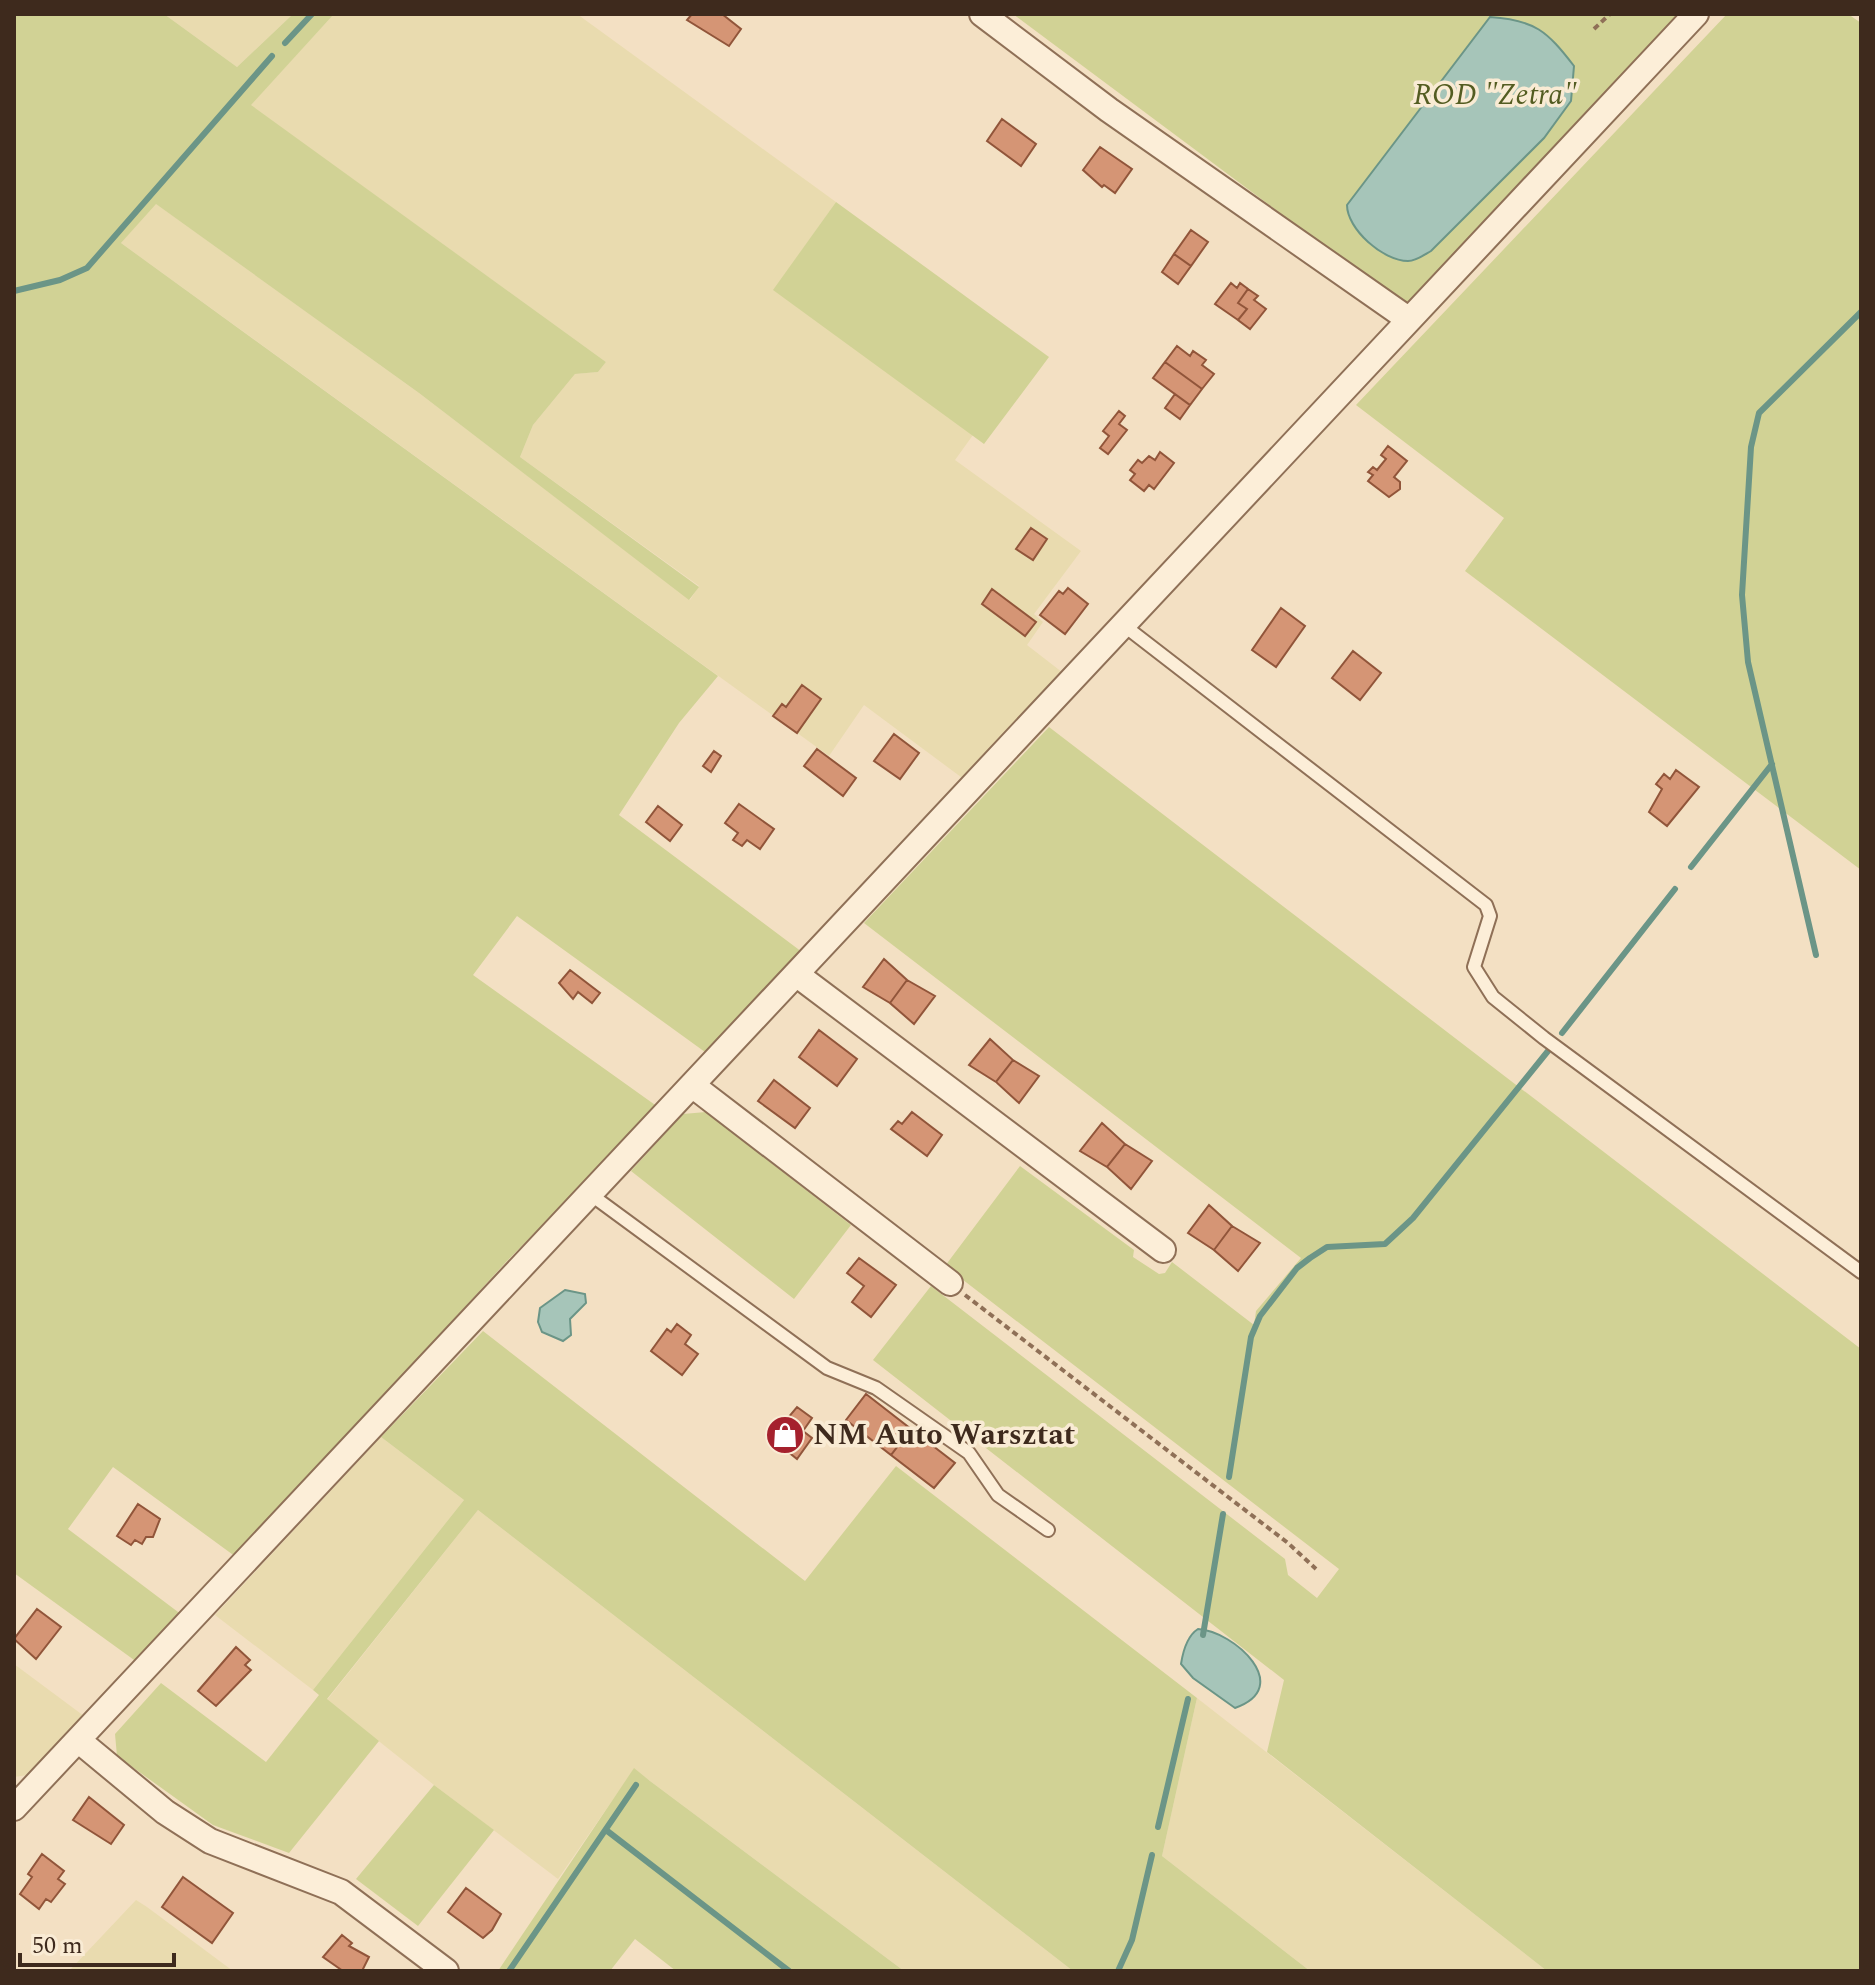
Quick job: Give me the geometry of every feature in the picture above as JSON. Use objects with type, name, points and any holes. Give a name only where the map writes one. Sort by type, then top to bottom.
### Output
[{"type":"street","points":[[982,14],[1109,110],[1408,319]]},
{"type":"street","points":[[14,1808],[1696,14]]},
{"type":"street","points":[[796,974],[1163,1250]]},
{"type":"street","points":[[692,1085],[950,1283]]},
{"type":"street","points":[[78,1740],[165,1812],[199,1834],[341,1892],[446,1971]]},
{"type":"lane","points":[[1122,624],[1486,905],[1490,916],[1474,967],[1493,997],[1627,1101],[1861,1272]]},
{"type":"lane","points":[[590,1194],[827,1368],[876,1388],[969,1453],[998,1495],[1048,1530]]},
{"type":"path","points":[[1594,29],[1610,14]]},
{"type":"path","points":[[950,1283],[1288,1543],[1316,1569]]},
{"type":"shaded area","points":[[164,14],[293,14],[237,67]]},
{"type":"shaded area","points":[[334,14],[577,14],[836,202],[774,290],[973,435],[955,460],[1081,551],[1034,614],[1043,622],[1027,645],[1067,676],[969,783],[864,705],[829,756],[121,243],[155,203],[419,393],[690,600],[699,586],[520,457],[533,425],[575,374],[598,372],[606,362],[250,105]]},
{"type":"shaded area","points":[[1490,17],[1529,25],[1556,44],[1574,66],[1571,101],[1544,138],[1431,251],[1411,261],[1388,256],[1360,233],[1353,224],[1347,205]]},
{"type":"shaded area","points":[[565,1290],[585,1294],[586,1303],[570,1319],[571,1335],[563,1341],[542,1332],[538,1322],[540,1308]]},
{"type":"shaded area","points":[[381,1437],[464,1500],[313,1690],[215,1615]]},
{"type":"shaded area","points":[[478,1510],[1073,1971],[904,1971],[634,1769],[558,1879],[434,1785],[327,1700]]},
{"type":"shaded area","points":[[1198,1629],[1227,1639],[1252,1661],[1259,1674],[1260,1687],[1252,1699],[1235,1708],[1193,1678],[1181,1664],[1188,1640]]},
{"type":"shaded area","points":[[14,1664],[84,1716],[28,1775],[14,1777]]},
{"type":"shaded area","points":[[1197,1698],[1547,1971],[1310,1971],[1162,1856]]},
{"type":"shaded area","points":[[136,1900],[147,1907],[233,1971],[69,1971]]},
{"type":"green space","points":[[14,14],[164,14],[237,67],[293,14],[334,14],[251,105],[606,362],[598,372],[575,374],[533,425],[520,457],[699,587],[689,600],[419,393],[156,204],[121,243],[718,676],[679,723],[619,815],[802,952],[705,1052],[517,916],[473,975],[658,1107],[506,1262],[236,1557],[113,1467],[68,1529],[182,1615],[141,1665],[14,1573]]},
{"type":"green space","name":"ROD \"Zetra\"","points":[[1013,14],[1680,14],[1406,307]]},
{"type":"green space","points":[[1727,14],[1848,14],[1861,23],[1861,870],[1465,571],[1504,518],[1356,405]]},
{"type":"green space","points":[[836,202],[1049,357],[984,444],[773,290]]},
{"type":"green space","points":[[1049,727],[1861,1349],[1861,1971],[1547,1971],[1267,1752],[1284,1680],[873,1360],[931,1286],[1285,1559],[1288,1575],[1317,1598],[1339,1569],[945,1266],[1020,1166],[1134,1250],[1133,1257],[1159,1274],[1165,1273],[1172,1262],[1254,1325],[1256,1311],[1301,1258],[864,923]]},
{"type":"green space","points":[[706,1112],[851,1225],[794,1299],[631,1171],[683,1114]]},
{"type":"green space","points":[[483,1331],[805,1581],[896,1466],[1197,1698],[1162,1856],[1310,1971],[1073,1971],[478,1510],[327,1699],[379,1741],[289,1853],[213,1825],[117,1756],[115,1734],[161,1683],[266,1762],[319,1695],[313,1690],[464,1500],[381,1437]]},
{"type":"green space","points":[[634,1768],[904,1971],[676,1971],[635,1939],[610,1971],[498,1971]]},
{"type":"green space","points":[[434,1785],[494,1830],[418,1926],[356,1879]]},
{"type":"building","points":[[692,14],[722,14],[741,29],[729,46],[687,20]]},
{"type":"building","points":[[1002,119],[1036,144],[1021,166],[987,141]]},
{"type":"building","points":[[1100,147],[1132,169],[1115,193],[1104,185],[1102,187],[1083,170]]},
{"type":"building","points":[[1191,230],[1208,242],[1191,266],[1174,254]]},
{"type":"building","points":[[1174,254],[1191,266],[1178,284],[1162,272]]},
{"type":"building","points":[[1231,283],[1237,288],[1240,283],[1248,289],[1238,303],[1247,309],[1238,320],[1215,304]]},
{"type":"building","points":[[1248,289],[1258,296],[1254,300],[1266,309],[1250,329],[1238,320],[1247,309],[1238,303]]},
{"type":"building","points":[[1177,346],[1190,356],[1193,351],[1206,360],[1202,365],[1214,374],[1202,389],[1165,362]]},
{"type":"building","points":[[1165,362],[1202,389],[1190,405],[1153,378]]},
{"type":"building","points":[[1175,394],[1190,405],[1180,419],[1165,408]]},
{"type":"building","points":[[1119,411],[1125,416],[1119,424],[1127,430],[1108,454],[1100,448],[1109,436],[1103,431]]},
{"type":"building","points":[[1388,446],[1407,461],[1394,477],[1400,482],[1400,489],[1389,497],[1368,481],[1373,475],[1368,472],[1373,467],[1377,470],[1386,459],[1381,455]]},
{"type":"building","points":[[1160,452],[1174,463],[1154,489],[1149,485],[1144,491],[1130,480],[1135,474],[1130,470],[1138,460],[1142,463],[1149,456],[1155,460]]},
{"type":"building","points":[[1031,528],[1047,539],[1033,560],[1016,549]]},
{"type":"building","points":[[1068,588],[1088,604],[1065,634],[1040,615],[1059,591],[1063,594]]},
{"type":"building","points":[[992,589],[1036,622],[1025,636],[982,604]]},
{"type":"building","points":[[1281,608],[1305,626],[1276,667],[1252,650]]},
{"type":"building","points":[[1353,651],[1381,673],[1360,700],[1332,678]]},
{"type":"building","points":[[802,685],[821,699],[797,733],[773,716],[782,704],[786,707]]},
{"type":"building","points":[[894,734],[919,753],[900,779],[874,761]]},
{"type":"building","points":[[817,749],[856,778],[843,796],[804,766]]},
{"type":"building","points":[[714,751],[721,756],[711,772],[703,766]]},
{"type":"building","points":[[1676,770],[1699,787],[1667,826],[1649,812],[1662,789],[1656,784],[1664,774],[1670,779]]},
{"type":"building","points":[[739,804],[774,829],[760,849],[747,840],[742,846],[733,840],[738,833],[725,823]]},
{"type":"building","points":[[658,806],[682,825],[670,841],[646,822]]},
{"type":"building","points":[[884,959],[907,980],[890,1003],[863,987]]},
{"type":"building","points":[[570,970],[600,993],[592,1003],[578,992],[573,999],[559,983]]},
{"type":"building","points":[[907,980],[935,996],[914,1024],[890,1003]]},
{"type":"building","points":[[819,1030],[857,1059],[837,1086],[799,1057]]},
{"type":"building","points":[[990,1039],[1013,1060],[996,1082],[969,1065]]},
{"type":"building","points":[[1013,1060],[1039,1076],[1019,1103],[996,1082]]},
{"type":"building","points":[[774,1080],[810,1108],[795,1128],[758,1101]]},
{"type":"building","points":[[912,1112],[942,1135],[927,1156],[891,1129],[898,1121],[902,1124]]},
{"type":"building","points":[[1102,1123],[1125,1144],[1107,1167],[1080,1151]]},
{"type":"building","points":[[1125,1144],[1152,1161],[1131,1189],[1107,1167]]},
{"type":"building","points":[[1209,1205],[1232,1226],[1214,1250],[1188,1233]]},
{"type":"building","points":[[1232,1226],[1260,1243],[1238,1271],[1214,1250]]},
{"type":"building","points":[[859,1258],[896,1285],[871,1317],[852,1302],[864,1286],[847,1273]]},
{"type":"building","points":[[677,1324],[691,1335],[685,1344],[698,1354],[682,1375],[651,1351],[667,1329],[671,1332]]},
{"type":"building","points":[[866,1394],[911,1429],[891,1455],[846,1420]]},
{"type":"building","points":[[797,1407],[812,1418],[803,1431],[812,1438],[797,1459],[771,1438]]},
{"type":"building","points":[[911,1429],[955,1463],[934,1488],[891,1455]]},
{"type":"building","points":[[138,1504],[160,1519],[153,1537],[146,1537],[142,1544],[135,1540],[131,1545],[117,1536]]},
{"type":"building","points":[[37,1609],[61,1627],[36,1659],[14,1639]]},
{"type":"building","points":[[236,1647],[250,1660],[245,1665],[251,1670],[216,1706],[198,1691]]},
{"type":"building","points":[[89,1797],[124,1825],[111,1844],[73,1820]]},
{"type":"building","points":[[42,1854],[64,1871],[58,1879],[65,1884],[51,1902],[46,1899],[39,1909],[20,1894],[32,1877],[28,1874]]},
{"type":"building","points":[[183,1877],[233,1913],[212,1943],[162,1907]]},
{"type":"building","points":[[466,1888],[501,1914],[483,1938],[448,1912]]},
{"type":"building","points":[[342,1935],[352,1943],[349,1946],[369,1957],[362,1971],[343,1971],[323,1957]]},
{"type":"waterway","points":[[285,43],[312,14]]},
{"type":"waterway","points":[[14,291],[60,280],[87,268],[272,56]]},
{"type":"waterway","points":[[1816,955],[1748,662],[1742,595],[1751,447],[1759,413],[1861,312]]},
{"type":"waterway","points":[[1691,867],[1772,764]]},
{"type":"waterway","points":[[1562,1033],[1675,889]]},
{"type":"waterway","points":[[1229,1477],[1251,1337],[1260,1316],[1297,1268],[1327,1247],[1385,1244],[1413,1218],[1548,1051]]},
{"type":"waterway","points":[[1203,1635],[1223,1514]]},
{"type":"waterway","points":[[1158,1827],[1188,1699]]},
{"type":"waterway","points":[[509,1971],[636,1785]]},
{"type":"waterway","points":[[606,1830],[789,1971]]},
{"type":"waterway","points":[[1118,1971],[1132,1940],[1152,1855]]},
{"type":"place","name":"NM Auto Warsztat","points":[[785,1435]]}]
